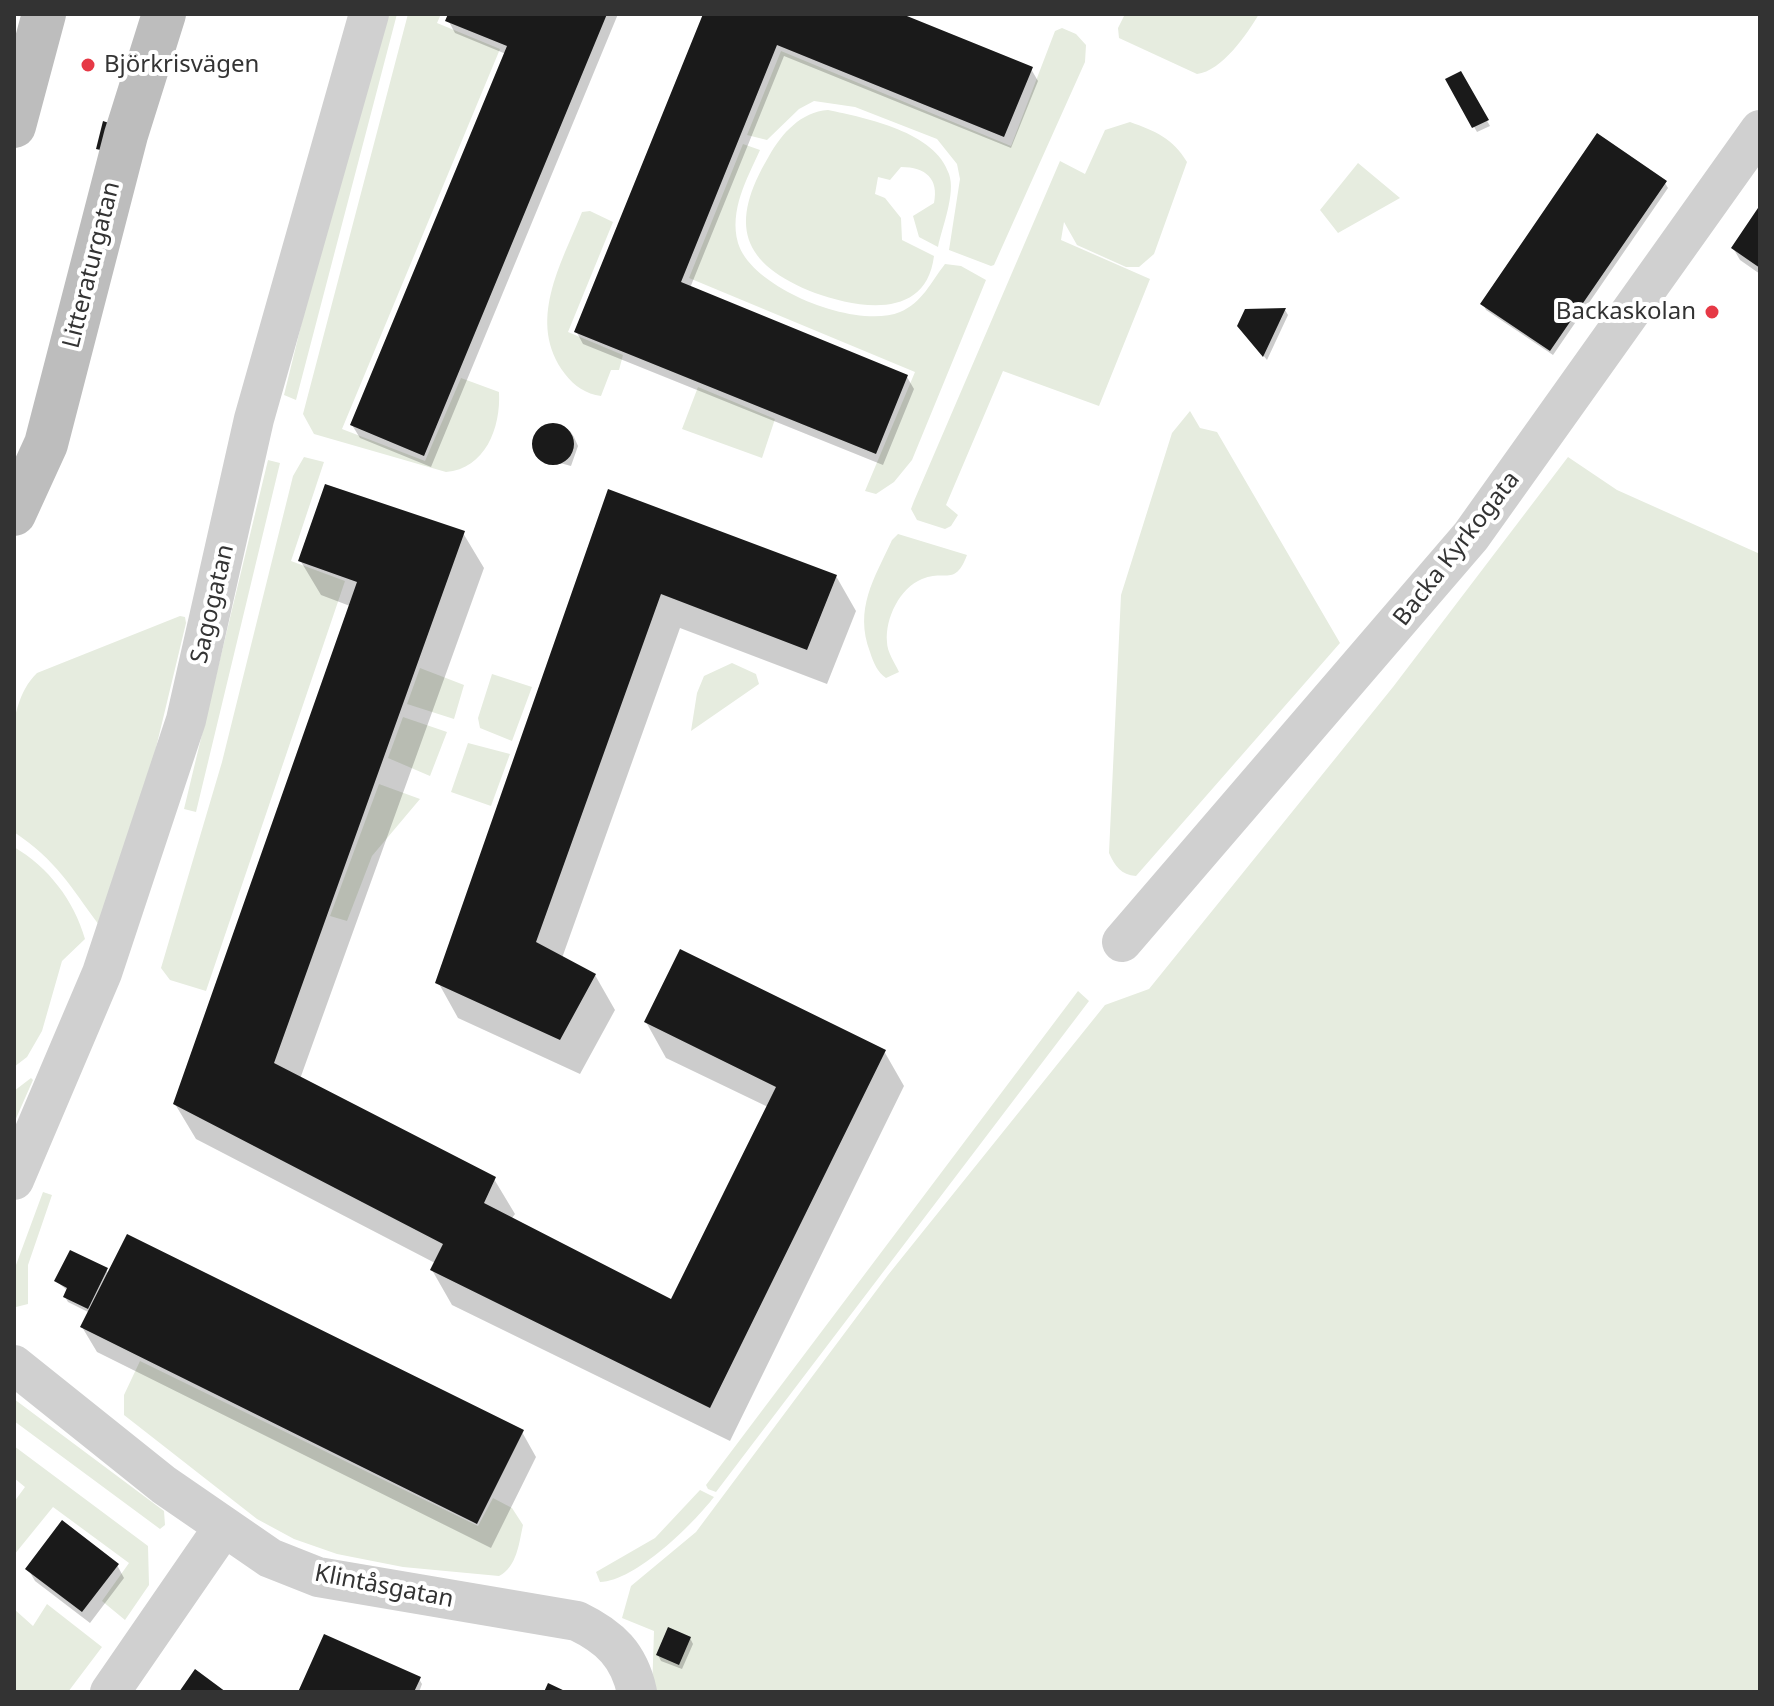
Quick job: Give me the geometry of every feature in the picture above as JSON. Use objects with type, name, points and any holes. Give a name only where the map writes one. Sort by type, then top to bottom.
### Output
[{"type":"street","points":[[14,126],[44,14]]},
{"type":"street","name":"Litteraturgatan","points":[[14,514],[46,444],[130,120],[164,14]]},
{"type":"street","name":"Sagogatan","points":[[14,1180],[102,973],[186,720],[254,419],[369,14]]},
{"type":"street","name":"Backa Kyrkogata","points":[[1122,942],[1471,536],[1760,130]]},
{"type":"street","name":"Klintåsgatan","points":[[14,1365],[223,1528],[270,1558],[318,1577],[577,1621],[599,1632],[624,1655],[632,1670],[637,1692]]},
{"type":"street","points":[[110,1692],[223,1528]]},
{"type":"shaded area","points":[[384,14],[397,14],[296,400],[284,395],[337,179]]},
{"type":"shaded area","points":[[408,14],[441,14],[437,23],[500,49],[342,429],[425,461],[461,378],[499,392],[497,419],[488,444],[471,463],[446,472],[314,434],[303,414]]},
{"type":"shaded area","points":[[1125,14],[1259,14],[1224,59],[1197,74],[1119,38],[1118,28]]},
{"type":"shaded area","points":[[1062,28],[1076,34],[1086,45],[1085,62],[994,265],[949,250],[960,179],[957,164],[937,139],[855,107],[814,101],[799,109],[767,140],[747,135],[781,51],[1011,146],[1055,31]]},
{"type":"shaded area","points":[[828,110],[861,117],[915,137],[942,160],[949,174],[950,201],[938,247],[919,237],[913,216],[934,203],[934,187],[929,176],[917,169],[901,167],[890,180],[878,177],[875,194],[885,198],[901,218],[902,240],[934,256],[928,277],[918,291],[904,300],[869,305],[815,293],[771,269],[757,255],[749,240],[746,222],[748,202],[774,148],[801,119]]},
{"type":"shaded area","points":[[1130,122],[1163,136],[1187,162],[1154,254],[1139,267],[1126,267],[1077,245],[1064,222],[1061,240],[1150,279],[1099,406],[1003,371],[946,505],[958,515],[945,529],[917,520],[911,509],[914,501],[1060,161],[1085,174],[1105,130]]},
{"type":"shaded area","points":[[743,144],[760,150],[738,207],[738,243],[747,260],[784,290],[834,310],[881,316],[908,308],[926,291],[945,264],[961,266],[986,280],[912,460],[894,482],[876,494],[865,491],[915,372],[689,278]]},
{"type":"shaded area","points":[[1358,163],[1400,198],[1338,233],[1320,210]]},
{"type":"shaded area","points":[[590,211],[613,222],[568,332],[623,355],[619,370],[611,370],[601,396],[576,386],[565,374],[548,334],[551,293],[557,273],[582,212]]},
{"type":"shaded area","points":[[698,387],[775,419],[762,458],[682,429]]},
{"type":"shaded area","points":[[1190,411],[1200,428],[1217,432],[1340,643],[1136,876],[1119,869],[1109,853],[1121,595],[1172,433]]},
{"type":"shaded area","points":[[304,457],[324,462],[291,561],[345,581],[206,991],[170,980],[161,968],[222,762],[293,476]]},
{"type":"shaded area","points":[[1568,457],[1617,490],[1760,554],[1760,1692],[652,1692],[654,1631],[622,1618],[631,1586],[696,1532],[888,1275],[1105,1005],[1149,989],[1393,687]]},
{"type":"shaded area","points":[[268,460],[280,463],[196,812],[184,809]]},
{"type":"shaded area","points":[[898,534],[967,555],[954,574],[922,579],[901,597],[891,614],[887,633],[888,650],[899,672],[886,678],[876,667],[870,652],[864,622],[865,608],[879,568]]},
{"type":"shaded area","points":[[180,616],[185,617],[186,623],[155,752],[99,925],[52,864],[14,832],[12,748],[18,706],[25,688],[37,673]]},
{"type":"shaded area","points":[[732,663],[756,674],[759,684],[691,731],[697,693],[704,676]]},
{"type":"shaded area","points":[[420,668],[464,685],[454,719],[407,704]]},
{"type":"shaded area","points":[[492,674],[532,687],[512,741],[480,728],[478,718]]},
{"type":"shaded area","points":[[403,717],[447,732],[430,776],[388,758]]},
{"type":"shaded area","points":[[468,743],[510,754],[491,806],[451,792]]},
{"type":"shaded area","points":[[379,784],[420,799],[372,856],[347,921],[330,916]]},
{"type":"shaded area","points":[[14,847],[38,864],[58,886],[74,911],[85,939],[62,961],[42,1031],[27,1057],[14,1067]]},
{"type":"shaded area","points":[[1078,991],[1089,1001],[716,1492],[708,1489],[706,1485]]},
{"type":"shaded area","points":[[31,1078],[33,1080],[14,1123],[14,1091]]},
{"type":"shaded area","points":[[43,1192],[52,1195],[28,1265],[28,1304],[16,1307],[16,1265]]},
{"type":"shaded area","points":[[140,1361],[478,1526],[493,1498],[512,1508],[523,1525],[510,1567],[499,1576],[403,1567],[337,1554],[294,1539],[257,1519],[124,1415],[124,1395]]},
{"type":"shaded area","points":[[14,1399],[164,1511],[165,1525],[160,1529],[14,1421]]},
{"type":"shaded area","points":[[14,1446],[148,1546],[149,1585],[125,1620],[102,1601],[129,1563],[53,1507],[14,1555],[14,1502],[25,1487],[14,1478]]},
{"type":"shaded area","points":[[700,1490],[714,1497],[663,1549],[630,1572],[600,1582],[596,1572],[655,1538]]},
{"type":"shaded area","points":[[47,1604],[102,1647],[68,1692],[14,1692],[14,1609],[33,1626]]},
{"type":"building","points":[[448,14],[607,14],[424,456],[350,425],[507,46],[445,21]]},
{"type":"building","points":[[703,14],[902,14],[1033,67],[1004,137],[777,45],[681,282],[908,375],[876,454],[574,332]]},
{"type":"building","points":[[1461,71],[1489,120],[1472,128],[1445,79]]},
{"type":"building","points":[[103,121],[112,124],[105,151],[96,149]]},
{"type":"building","points":[[1597,133],[1667,181],[1550,351],[1480,304]]},
{"type":"building","points":[[1760,205],[1760,268],[1731,248]]},
{"type":"building","points":[[1286,308],[1263,357],[1237,326],[1245,309]]},
{"type":"building","points":[[553,423],[568,429],[574,444],[568,459],[553,465],[538,459],[532,444],[538,429]]},
{"type":"building","points":[[325,484],[465,531],[274,1063],[496,1177],[484,1203],[671,1299],[776,1087],[644,1022],[680,949],[886,1050],[710,1408],[430,1270],[443,1244],[173,1104],[357,582],[298,561]]},
{"type":"building","points":[[608,489],[837,575],[807,650],[661,594],[536,942],[596,974],[560,1040],[435,983]]},
{"type":"building","points":[[127,1234],[524,1430],[477,1524],[80,1327]]},
{"type":"building","points":[[70,1250],[108,1268],[88,1309],[63,1297],[67,1288],[54,1281]]},
{"type":"building","points":[[62,1520],[119,1564],[82,1612],[25,1569]]},
{"type":"building","points":[[668,1627],[691,1637],[679,1665],[656,1655]]},
{"type":"building","points":[[324,1634],[421,1677],[414,1692],[298,1692]]},
{"type":"building","points":[[195,1669],[226,1692],[179,1692]]},
{"type":"building","points":[[548,1683],[567,1692],[544,1692]]},
{"type":"place","name":"Björkrisvägen","points":[[88,65]]},
{"type":"place","name":"Backaskolan","points":[[1712,312]]}]
